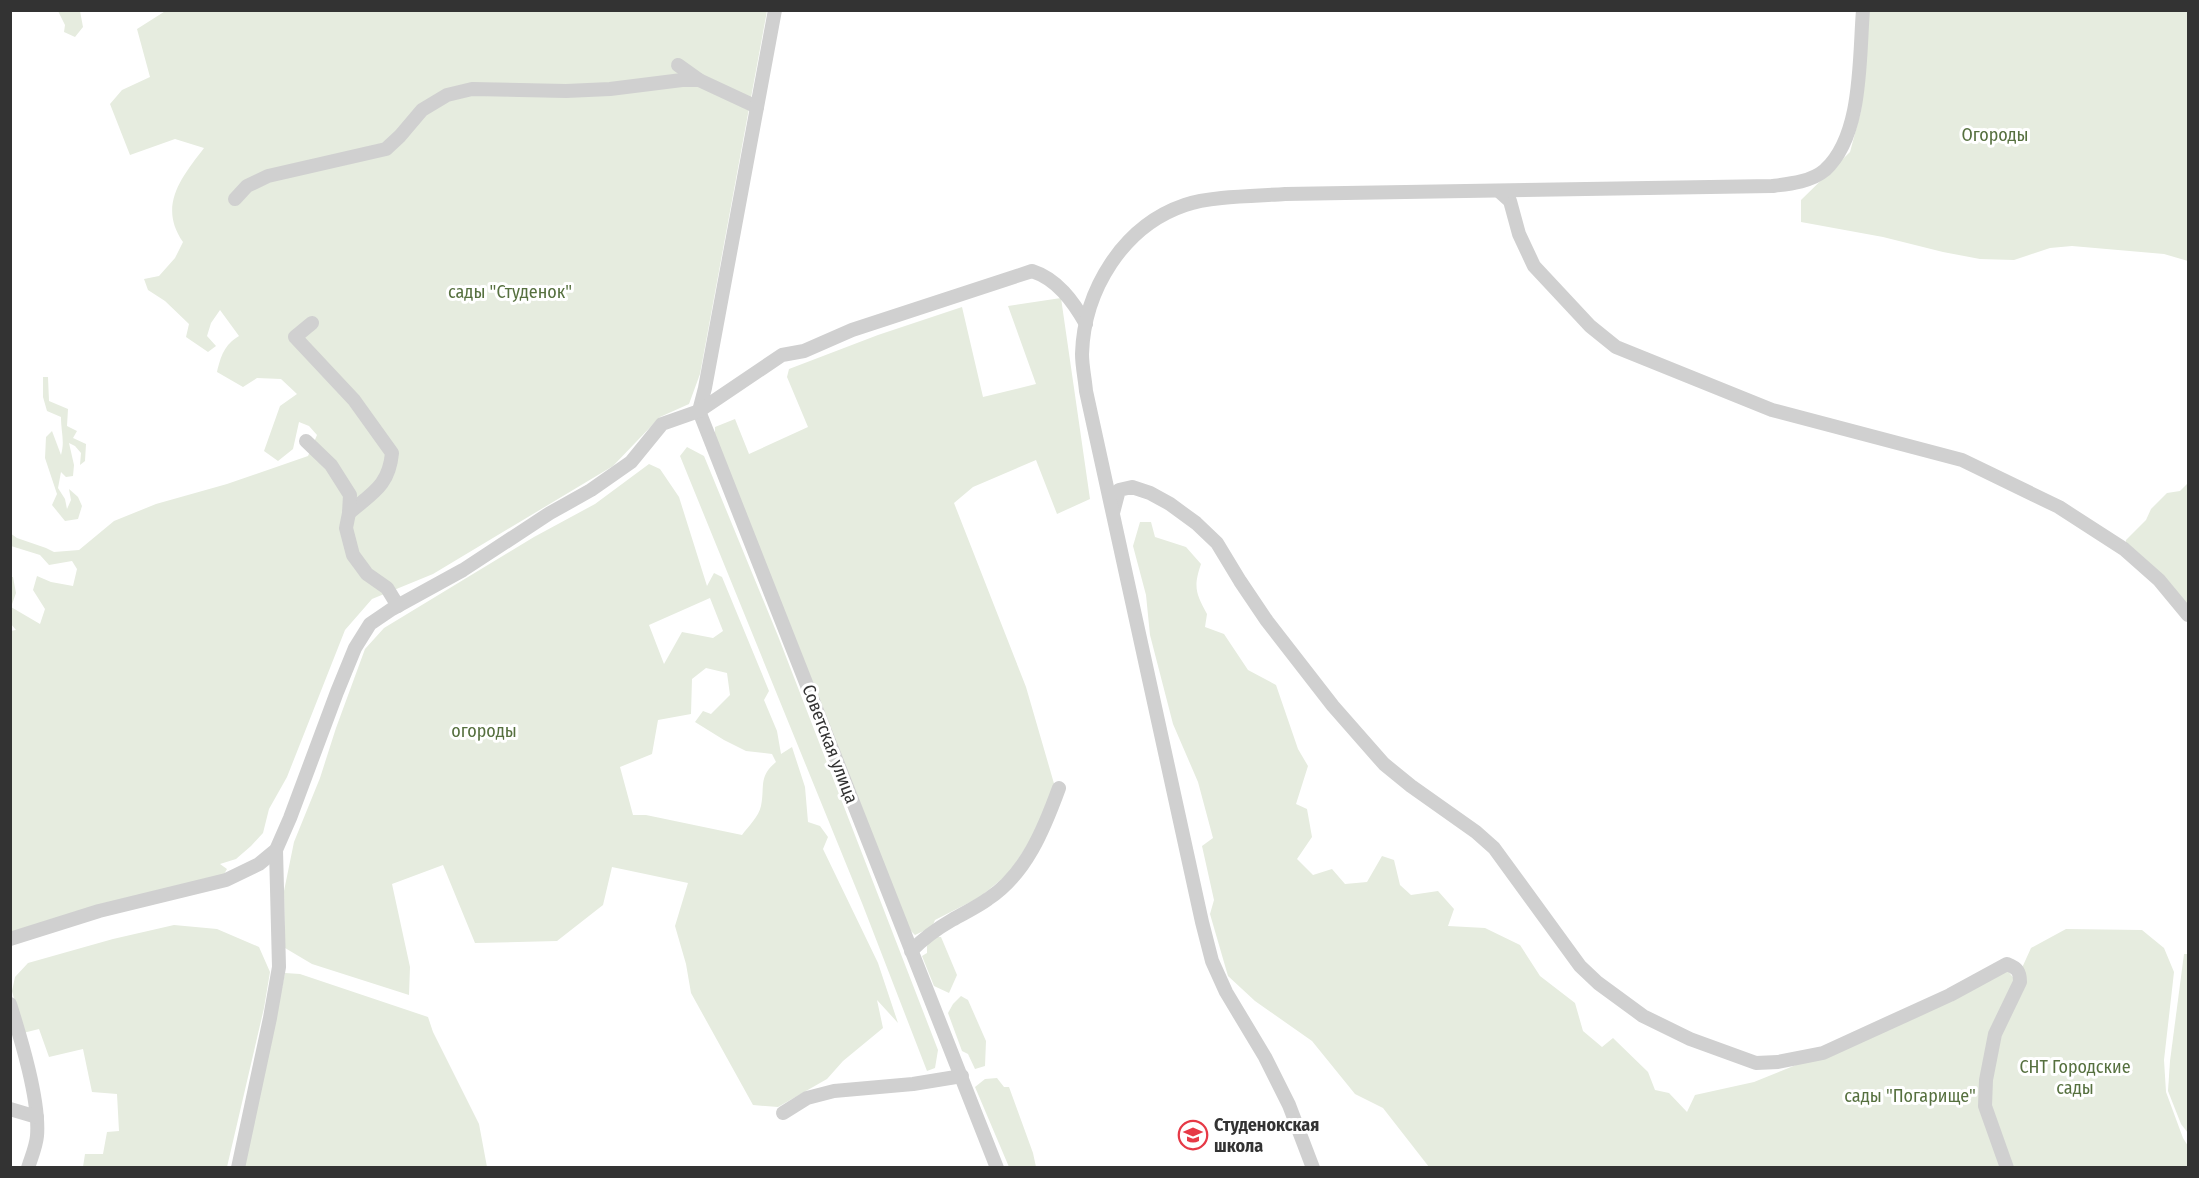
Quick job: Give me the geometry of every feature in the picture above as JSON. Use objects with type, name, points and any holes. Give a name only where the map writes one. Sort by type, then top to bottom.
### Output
[{"type":"street","points":[[699,411],[775,10]]},
{"type":"street","points":[[1313,1167],[1289,1105],[1265,1057],[1226,992],[1212,961],[1086,391],[1082,356],[1086,324],[1100,282],[1113,259],[1149,222],[1187,204],[1285,194],[1772,186],[1813,177],[1824,171],[1838,154],[1853,114],[1860,66],[1863,10]]},
{"type":"street","points":[[678,65],[699,80],[757,107]]},
{"type":"street","points":[[235,199],[247,186],[268,176],[386,149],[422,110],[447,95],[472,89],[566,91],[699,80]]},
{"type":"street","points":[[1499,191],[1510,201],[1519,234],[1534,266],[1590,326],[1616,347],[1773,410],[1962,460],[2059,507],[2124,549],[2158,580],[2188,615]]},
{"type":"street","points":[[238,1167],[279,967],[276,850],[355,648],[370,624],[463,570],[550,513],[591,490],[631,462],[662,424],[699,411],[782,355],[804,351],[852,330],[1032,271],[1044,275],[1059,289],[1075,305],[1086,324]]},
{"type":"street","points":[[312,322],[295,338],[354,400],[392,453],[391,467],[384,482],[371,496],[349,513]]},
{"type":"street","name":"Советская улица","points":[[699,411],[997,1167]]},
{"type":"street","points":[[306,441],[331,465],[350,495],[346,528],[353,555],[367,574],[387,588],[398,606]]},
{"type":"street","points":[[1112,515],[1119,490],[1132,487],[1150,493],[1170,504],[1197,523],[1218,543],[1267,621],[1364,742],[1384,764],[1494,848],[1580,966],[1598,983],[1643,1016],[1690,1039],[1726,1053],[1756,1063],[1778,1062],[1822,1053],[1950,994],[2007,964],[2015,967],[2020,973],[2020,982],[1995,1034],[1986,1080],[1985,1106],[2007,1167]]},
{"type":"street","points":[[911,951],[950,921],[989,899],[1015,875],[1031,853],[1049,816],[1059,788]]},
{"type":"street","points":[[10,939],[99,912],[226,880],[259,864],[276,850]]},
{"type":"street","points":[[10,1004],[19,1031],[37,1117],[37,1139],[28,1167]]},
{"type":"street","points":[[783,1113],[807,1098],[834,1091],[913,1084],[962,1076]]},
{"type":"street","points":[[10,1109],[37,1117]]},
{"type":"green space","name":"сады \"Студенок\"","points":[[167,10],[767,11],[700,374],[689,404],[660,417],[613,466],[433,574],[372,599],[345,630],[287,777],[269,809],[263,833],[236,859],[220,864],[227,869],[223,876],[11,933],[10,631],[16,630],[11,624],[11,607],[40,624],[45,609],[33,590],[37,576],[51,582],[73,586],[77,569],[72,561],[49,565],[40,555],[11,546],[10,533],[17,538],[54,552],[79,550],[114,521],[156,504],[227,484],[308,456],[317,435],[309,426],[299,422],[293,449],[278,461],[264,451],[280,406],[297,394],[281,379],[257,378],[243,387],[217,372],[224,351],[239,336],[220,310],[211,323],[207,336],[216,346],[208,352],[186,337],[189,324],[165,301],[148,290],[144,279],[159,276],[175,258],[183,242],[172,216],[173,204],[181,181],[204,148],[175,139],[130,155],[110,104],[122,90],[150,77],[137,29]]},
{"type":"green space","points":[[58,11],[80,11],[83,27],[75,37],[64,32],[65,25]]},
{"type":"green space","name":"Огороды","points":[[1869,11],[2188,11],[2188,261],[2164,254],[2072,246],[2050,248],[2014,260],[1980,259],[1883,237],[1801,222],[1801,200],[1850,152],[1861,111]]},
{"type":"green space","points":[[1061,298],[1090,499],[1057,514],[1036,460],[973,487],[954,503],[1026,687],[1055,787],[1036,832],[1009,873],[980,897],[935,920],[932,927],[915,935],[909,929],[715,437],[715,427],[735,419],[749,454],[808,427],[787,377],[789,369],[878,335],[962,307],[983,397],[1036,384],[1008,306]]},
{"type":"green space","points":[[43,377],[48,377],[49,401],[68,409],[67,426],[77,431],[73,438],[86,444],[85,461],[80,465],[81,453],[69,443],[74,465],[73,476],[66,477],[61,472],[58,488],[65,499],[67,509],[71,500],[69,489],[78,497],[82,506],[78,519],[65,521],[52,505],[57,494],[45,458],[46,437],[52,431],[61,455],[63,445],[61,417],[47,411],[43,397]]},
{"type":"green space","points":[[687,447],[704,456],[778,636],[938,1050],[935,1068],[927,1071],[862,903],[680,456]]},
{"type":"green space","name":"огороды","points":[[649,464],[660,469],[679,497],[707,586],[714,573],[722,577],[769,691],[764,700],[777,731],[781,754],[792,747],[805,787],[808,822],[820,826],[828,837],[823,849],[878,963],[898,1023],[877,1000],[883,1028],[843,1061],[827,1079],[778,1107],[753,1105],[691,993],[686,964],[675,926],[688,883],[612,867],[603,905],[557,941],[475,943],[443,865],[392,884],[410,967],[409,995],[312,964],[285,948],[284,891],[294,842],[320,778],[365,649],[384,628],[534,537],[595,504]],"holes":[[[710,598],[723,631],[713,638],[682,632],[664,664],[649,625]],[[706,668],[727,673],[730,695],[711,714],[703,711],[695,722],[746,751],[772,754],[776,762],[764,778],[760,810],[742,835],[646,815],[633,815],[620,767],[652,754],[658,720],[691,714],[692,679]]]},
{"type":"green space","points":[[2188,483],[2188,608],[2126,546],[2126,540],[2146,520],[2151,509],[2167,493],[2180,491]]},
{"type":"green space","points":[[1140,522],[1151,522],[1155,537],[1186,547],[1201,564],[1196,585],[1207,614],[1205,627],[1224,634],[1248,670],[1276,685],[1298,749],[1308,766],[1296,804],[1307,809],[1312,837],[1297,859],[1313,875],[1332,869],[1345,884],[1367,882],[1382,856],[1394,860],[1400,885],[1411,895],[1438,891],[1454,909],[1448,926],[1485,928],[1520,945],[1540,976],[1575,1003],[1583,1031],[1602,1047],[1613,1038],[1648,1072],[1655,1090],[1669,1093],[1687,1112],[1695,1095],[1754,1082],[1910,1019],[2007,970],[2016,981],[2031,948],[2066,929],[2142,930],[2164,948],[2174,972],[2164,1060],[2166,1092],[2188,1146],[2188,1167],[1429,1167],[1383,1108],[1355,1094],[1312,1041],[1255,1001],[1228,976],[1210,914],[1214,900],[1202,846],[1213,838],[1198,782],[1173,724],[1150,635],[1146,595],[1133,546]]},
{"type":"green space","points":[[11,577],[13,577],[16,593],[11,607]]},
{"type":"green space","points":[[174,925],[217,929],[259,947],[270,972],[264,1008],[227,1167],[83,1167],[85,1154],[103,1154],[107,1132],[119,1131],[117,1094],[92,1092],[83,1049],[49,1057],[39,1029],[23,1033],[12,991],[15,977],[28,963],[113,939]]},
{"type":"green space","points":[[934,937],[941,937],[957,975],[949,993],[934,986],[922,956],[927,953],[927,946]]},
{"type":"green space","points":[[2184,954],[2188,954],[2188,1133],[2181,1124],[2168,1091]]},
{"type":"green space","points":[[285,973],[300,974],[428,1017],[433,1032],[479,1124],[487,1167],[244,1168]]},
{"type":"green space","points":[[961,996],[968,1000],[986,1041],[985,1066],[975,1069],[968,1054],[962,1051],[948,1013]]},
{"type":"green space","points":[[997,1078],[1004,1087],[1009,1087],[1036,1167],[1009,1167],[975,1087],[985,1079]]},
{"type":"place","name":"Студенокская школа","points":[[1193,1135]]},
{"type":"park label","name":"СНТ Городские сады","points":[[2075,1077]]},
{"type":"park label","name":"сады \"Погарище\"","points":[[1910,1096]]}]
